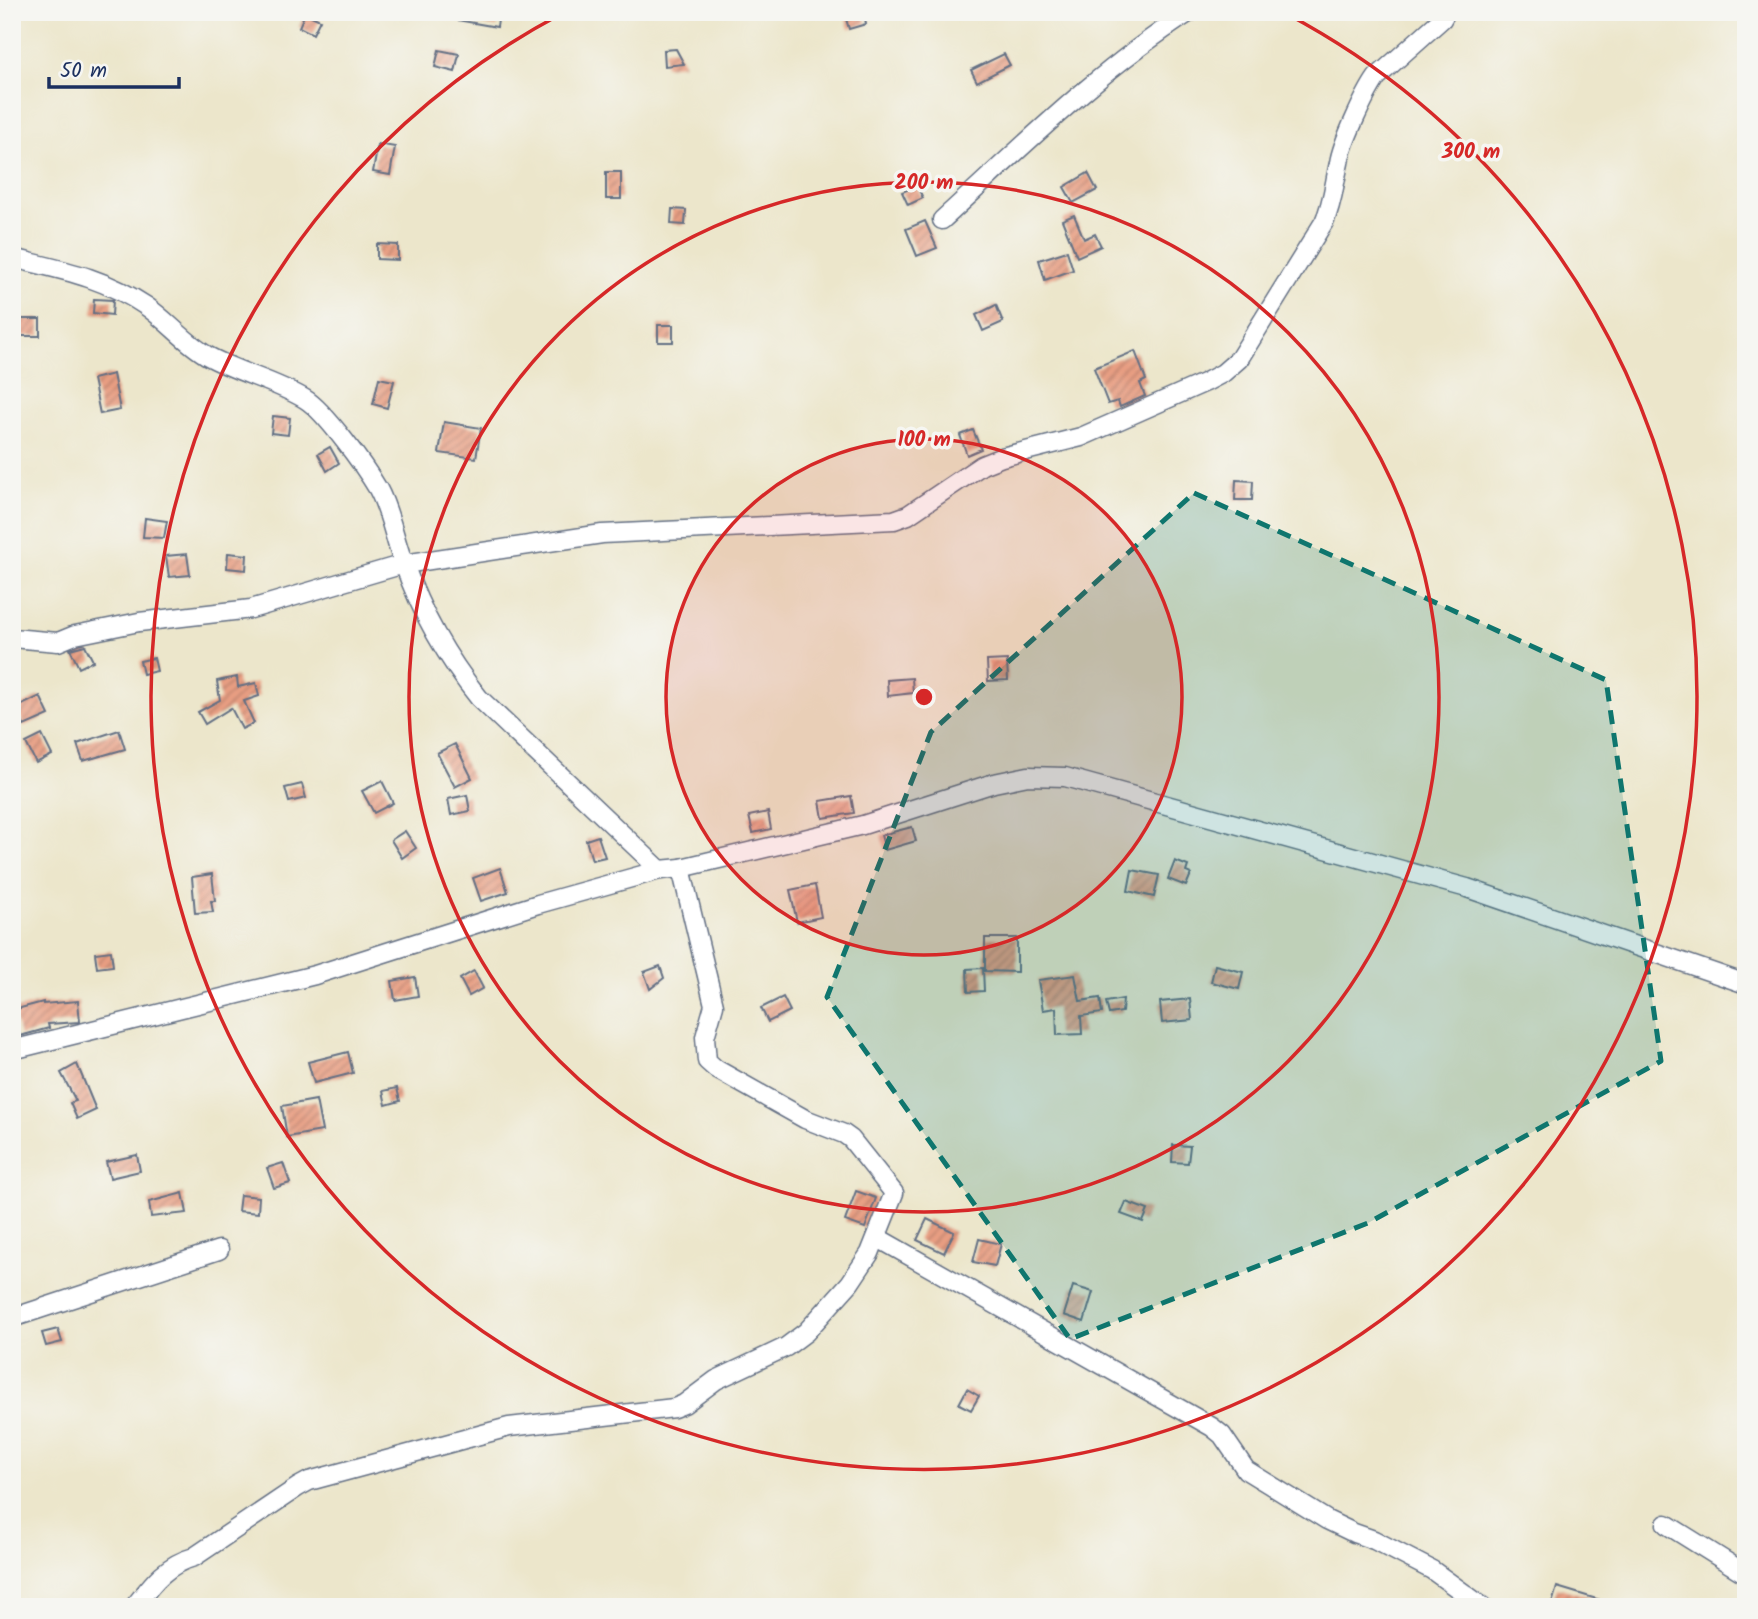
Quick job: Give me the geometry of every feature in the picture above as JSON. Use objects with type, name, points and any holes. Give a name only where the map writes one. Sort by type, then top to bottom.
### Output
[{"type":"street","points":[[942,220],[1075,100],[1159,32],[1190,12]]},
{"type":"street","points":[[12,638],[58,642],[75,635],[139,622],[251,609],[404,564],[602,534],[894,520],[908,515],[982,465],[1002,457],[1081,437],[1206,382],[1223,373],[1239,359],[1324,222],[1332,205],[1339,161],[1368,89],[1377,77],[1442,19],[1446,12]]},
{"type":"street","points":[[12,258],[83,274],[108,283],[147,307],[207,355],[303,398],[320,409],[376,487],[387,507],[404,564],[442,646],[479,698],[660,870]]},
{"type":"street","points":[[12,1050],[315,975],[538,904],[660,870],[863,825],[994,783],[1028,776],[1065,777],[1432,878],[1746,984]]},
{"type":"street","points":[[134,1607],[164,1569],[194,1557],[309,1482],[509,1427],[674,1408],[684,1404],[716,1380],[786,1348],[806,1332],[850,1283],[878,1238],[894,1193],[851,1139],[844,1134],[805,1119],[716,1069],[707,1061],[705,1037],[713,1005],[681,867]]},
{"type":"street","points":[[878,1238],[1212,1427],[1223,1435],[1246,1470],[1327,1520],[1374,1540],[1432,1570],[1483,1607]]},
{"type":"street","points":[[12,1318],[219,1250]]},
{"type":"street","points":[[1666,1524],[1746,1574]]},
{"type":"highlighted area","points":[[1194,493],[1606,680],[1661,1061],[1368,1223],[1070,1339],[827,997],[931,732]]},
{"type":"building","points":[[457,12],[499,12],[497,27],[457,20]]},
{"type":"building","points":[[844,12],[864,12],[866,24],[849,29]]},
{"type":"building","points":[[305,13],[320,20],[313,34],[299,27]]},
{"type":"building","points":[[676,49],[684,64],[665,66],[664,50]]},
{"type":"building","points":[[439,50],[459,54],[455,72],[435,67]]},
{"type":"building","points":[[1004,54],[1010,65],[977,82],[971,70]]},
{"type":"building","points":[[378,144],[395,147],[390,175],[373,172]]},
{"type":"building","points":[[606,172],[621,172],[621,199],[606,199]]},
{"type":"building","points":[[1088,173],[1097,190],[1073,203],[1064,187]]},
{"type":"building","points":[[917,186],[923,198],[908,205],[902,192]]},
{"type":"building","points":[[672,209],[686,210],[685,225],[671,224]]},
{"type":"building","points":[[1074,215],[1084,239],[1095,234],[1101,246],[1077,257],[1062,220]]},
{"type":"building","points":[[925,221],[937,248],[917,256],[906,229]]},
{"type":"building","points":[[377,244],[398,245],[398,260],[377,259]]},
{"type":"building","points":[[1067,251],[1073,270],[1045,280],[1039,260]]},
{"type":"building","points":[[94,299],[113,300],[112,315],[93,313]]},
{"type":"building","points":[[996,305],[1003,322],[983,331],[976,315]]},
{"type":"building","points":[[12,319],[40,319],[40,336],[12,336]]},
{"type":"building","points":[[658,325],[673,325],[673,342],[658,342]]},
{"type":"building","points":[[1135,351],[1146,380],[1140,383],[1145,396],[1120,407],[1118,401],[1108,404],[1094,368]]},
{"type":"building","points":[[113,374],[120,410],[100,414],[93,379]]},
{"type":"building","points":[[379,378],[394,381],[387,408],[373,404]]},
{"type":"building","points":[[273,416],[290,418],[288,435],[271,433]]},
{"type":"building","points":[[444,422],[481,428],[476,458],[439,453]]},
{"type":"building","points":[[973,430],[981,449],[967,455],[960,435]]},
{"type":"building","points":[[330,447],[339,463],[327,471],[318,454]]},
{"type":"building","points":[[1236,480],[1253,481],[1252,500],[1235,500]]},
{"type":"building","points":[[145,518],[167,521],[164,538],[143,537]]},
{"type":"building","points":[[228,553],[247,555],[246,570],[227,568]]},
{"type":"building","points":[[187,554],[190,575],[169,577],[166,556]]},
{"type":"building","points":[[85,645],[93,661],[79,668],[70,649]]},
{"type":"building","points":[[154,658],[157,671],[143,674],[140,661]]},
{"type":"building","points":[[1007,660],[1008,680],[988,681],[987,661]]},
{"type":"building","points":[[237,677],[238,687],[256,683],[259,696],[244,701],[254,723],[242,729],[231,708],[205,724],[198,712],[220,700],[217,681]]},
{"type":"building","points":[[912,678],[913,693],[888,696],[887,680]]},
{"type":"building","points":[[40,696],[49,715],[24,726],[16,708]]},
{"type":"building","points":[[119,730],[125,749],[83,761],[77,744]]},
{"type":"building","points":[[42,735],[52,755],[36,763],[26,743]]},
{"type":"building","points":[[455,744],[472,778],[455,787],[437,753]]},
{"type":"building","points":[[382,781],[393,803],[374,813],[362,791]]},
{"type":"building","points":[[302,784],[306,798],[289,802],[285,788]]},
{"type":"building","points":[[467,795],[470,811],[451,815],[448,799]]},
{"type":"building","points":[[851,796],[854,813],[823,818],[820,801]]},
{"type":"building","points":[[768,812],[771,829],[753,833],[749,816]]},
{"type":"building","points":[[912,827],[916,841],[885,850],[881,835]]},
{"type":"building","points":[[405,831],[416,848],[402,858],[391,840]]},
{"type":"building","points":[[598,836],[605,857],[592,860],[586,840]]},
{"type":"building","points":[[1175,861],[1188,866],[1186,872],[1191,874],[1186,886],[1168,879]]},
{"type":"building","points":[[500,868],[508,892],[481,901],[473,878]]},
{"type":"building","points":[[1132,870],[1159,875],[1154,897],[1128,891]]},
{"type":"building","points":[[212,874],[215,901],[211,901],[213,912],[195,913],[192,877]]},
{"type":"building","points":[[815,885],[821,917],[797,922],[790,890]]},
{"type":"building","points":[[985,938],[1017,938],[1017,972],[985,971]]},
{"type":"building","points":[[111,951],[113,966],[97,968],[95,953]]},
{"type":"building","points":[[1215,965],[1243,972],[1239,989],[1211,982]]},
{"type":"building","points":[[660,966],[664,978],[650,989],[644,972]]},
{"type":"building","points":[[983,968],[984,991],[968,992],[967,969]]},
{"type":"building","points":[[474,971],[483,988],[469,996],[460,979]]},
{"type":"building","points":[[1075,975],[1080,1001],[1100,998],[1102,1013],[1081,1016],[1082,1034],[1057,1035],[1056,1008],[1043,1010],[1038,980]]},
{"type":"building","points":[[415,977],[418,996],[395,1000],[392,981]]},
{"type":"building","points":[[783,997],[790,1011],[768,1022],[761,1008]]},
{"type":"building","points":[[1123,999],[1122,1012],[1109,1014],[1106,1002]]},
{"type":"building","points":[[1190,999],[1192,1020],[1162,1023],[1160,1002]]},
{"type":"building","points":[[78,1001],[80,1022],[48,1024],[49,1028],[20,1036],[13,1010],[43,1002]]},
{"type":"building","points":[[348,1052],[353,1073],[314,1083],[308,1062]]},
{"type":"building","points":[[77,1064],[96,1110],[77,1119],[70,1103],[76,1101],[61,1073]]},
{"type":"building","points":[[397,1088],[400,1101],[386,1105],[383,1091]]},
{"type":"building","points":[[316,1100],[322,1131],[287,1137],[282,1106]]},
{"type":"building","points":[[1173,1145],[1190,1146],[1188,1163],[1172,1162]]},
{"type":"building","points":[[137,1155],[140,1171],[110,1178],[106,1162]]},
{"type":"building","points":[[283,1163],[290,1183],[274,1188],[267,1168]]},
{"type":"building","points":[[856,1191],[876,1198],[865,1228],[845,1221]]},
{"type":"building","points":[[183,1193],[187,1213],[151,1217],[149,1202]]},
{"type":"building","points":[[240,1195],[259,1197],[258,1213],[238,1211]]},
{"type":"building","points":[[1126,1202],[1148,1210],[1143,1222],[1121,1214]]},
{"type":"building","points":[[927,1219],[954,1232],[944,1253],[917,1240]]},
{"type":"building","points":[[979,1239],[1001,1244],[995,1266],[973,1262]]},
{"type":"building","points":[[1073,1286],[1093,1292],[1084,1322],[1064,1315]]},
{"type":"building","points":[[58,1329],[62,1342],[46,1346],[42,1333]]},
{"type":"building","points":[[967,1389],[979,1396],[971,1410],[959,1404]]},
{"type":"building","points":[[1557,1587],[1610,1603],[1610,1607],[1551,1607]]}]
